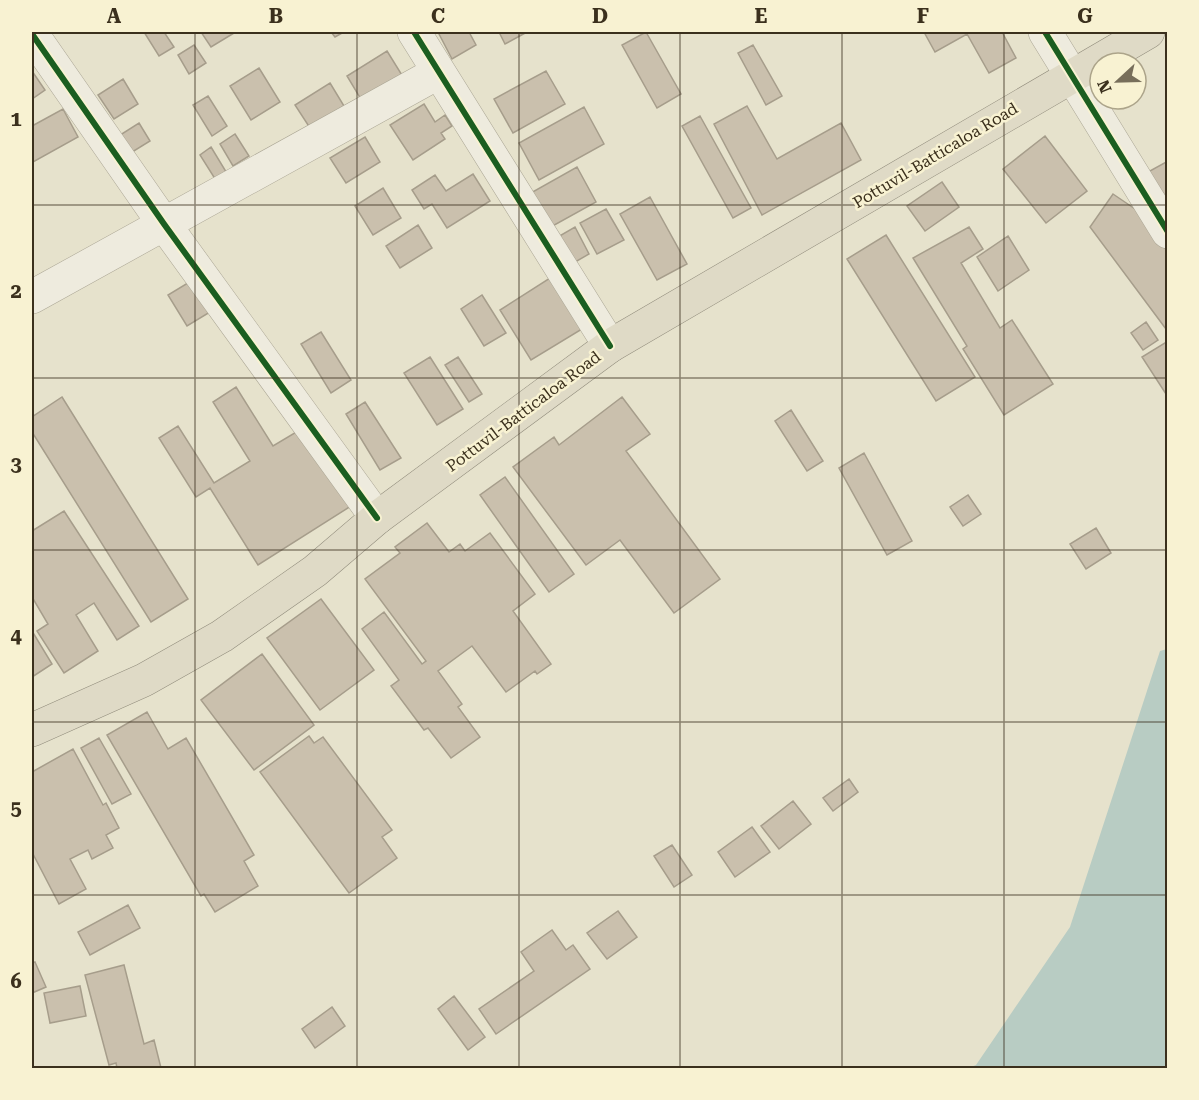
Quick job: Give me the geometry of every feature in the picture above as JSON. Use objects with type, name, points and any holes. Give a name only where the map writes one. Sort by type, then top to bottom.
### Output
[{"type":"highway","name":"Pottuvil-Batticaloa Road","points":[[32,730],[144,680],[222,636],[315,571],[377,518],[610,346],[1148,32]]},
{"type":"street","points":[[414,32],[610,346]]},
{"type":"street","points":[[1045,32],[1073,74],[1167,232]]},
{"type":"street","points":[[32,34],[164,224],[377,518]]},
{"type":"street","points":[[32,297],[439,72]]},
{"type":"shaded area","points":[[1167,649],[1167,1068],[968,1068],[976,1065],[1070,927],[1160,651]]},
{"type":"building","points":[[144,32],[164,32],[174,47],[159,56]]},
{"type":"building","points":[[201,32],[233,32],[234,33],[211,47]]},
{"type":"building","points":[[331,32],[344,32],[335,37]]},
{"type":"building","points":[[438,32],[469,32],[476,45],[452,59]]},
{"type":"building","points":[[499,32],[527,32],[505,44]]},
{"type":"building","points":[[646,32],[681,94],[657,108],[622,45]]},
{"type":"building","points":[[924,32],[1002,32],[1016,58],[989,73],[967,34],[935,52]]},
{"type":"building","points":[[194,45],[206,63],[189,74],[178,55]]},
{"type":"building","points":[[753,45],[782,96],[766,105],[738,53]]},
{"type":"building","points":[[387,51],[405,80],[365,106],[347,76]]},
{"type":"building","points":[[259,68],[280,102],[251,120],[230,86]]},
{"type":"building","points":[[32,71],[45,90],[32,99]]},
{"type":"building","points":[[546,71],[565,104],[513,133],[494,99]]},
{"type":"building","points":[[123,79],[138,104],[114,119],[98,95]]},
{"type":"building","points":[[330,83],[344,106],[310,128],[295,105]]},
{"type":"building","points":[[208,96],[227,126],[212,136],[193,105]]},
{"type":"building","points":[[424,104],[435,122],[445,115],[452,126],[441,133],[445,139],[413,160],[390,125]]},
{"type":"building","points":[[747,106],[777,159],[841,123],[861,160],[762,215],[714,124]]},
{"type":"building","points":[[584,107],[604,144],[539,180],[519,143]]},
{"type":"building","points":[[63,109],[78,137],[33,162],[32,126]]},
{"type":"building","points":[[700,116],[751,208],[733,218],[682,126]]},
{"type":"building","points":[[139,123],[150,141],[129,154],[117,137]]},
{"type":"building","points":[[235,134],[249,156],[233,166],[220,144]]},
{"type":"building","points":[[1045,136],[1087,191],[1046,223],[1003,169]]},
{"type":"building","points":[[365,137],[380,162],[346,183],[330,158]]},
{"type":"building","points":[[211,147],[228,175],[217,182],[200,155]]},
{"type":"building","points":[[1168,161],[1168,193],[1161,197],[1148,172]]},
{"type":"building","points":[[577,167],[596,202],[549,228],[529,194]]},
{"type":"building","points":[[473,174],[490,201],[447,228],[432,204],[424,209],[412,190],[435,175],[446,191]]},
{"type":"building","points":[[942,182],[959,207],[925,231],[907,206]]},
{"type":"building","points":[[383,188],[401,218],[373,235],[355,206]]},
{"type":"building","points":[[1113,194],[1138,211],[1168,252],[1166,329],[1090,227]]},
{"type":"building","points":[[650,197],[687,264],[657,280],[620,214]]},
{"type":"building","points":[[606,209],[624,240],[597,254],[580,223]]},
{"type":"building","points":[[418,225],[432,248],[400,268],[386,246]]},
{"type":"building","points":[[575,227],[589,254],[570,265],[556,238]]},
{"type":"building","points":[[969,227],[983,249],[961,263],[1000,328],[1012,320],[1053,384],[1004,415],[963,349],[967,346],[913,258]]},
{"type":"building","points":[[886,235],[975,377],[936,401],[847,259]]},
{"type":"building","points":[[1008,236],[1029,270],[998,291],[977,257]]},
{"type":"building","points":[[196,278],[215,309],[187,326],[168,295]]},
{"type":"building","points":[[550,278],[582,329],[531,360],[500,310]]},
{"type":"building","points":[[482,295],[506,333],[484,346],[461,309]]},
{"type":"building","points":[[1146,322],[1158,340],[1143,350],[1131,333]]},
{"type":"building","points":[[321,332],[351,380],[331,393],[301,344]]},
{"type":"building","points":[[1168,341],[1168,393],[1166,394],[1142,357]]},
{"type":"building","points":[[430,357],[463,409],[437,425],[404,373]]},
{"type":"building","points":[[458,357],[482,394],[469,402],[445,365]]},
{"type":"building","points":[[236,387],[273,446],[303,428],[351,506],[258,565],[210,488],[196,497],[159,438],[178,426],[214,483],[250,461],[213,402]]},
{"type":"building","points":[[62,397],[188,599],[151,622],[32,432],[32,417]]},
{"type":"building","points":[[622,397],[650,434],[626,451],[720,579],[674,613],[620,540],[586,565],[513,467],[554,437],[559,445]]},
{"type":"building","points":[[365,402],[401,458],[380,470],[346,414]]},
{"type":"building","points":[[791,410],[823,461],[807,471],[775,421]]},
{"type":"building","points":[[864,453],[912,541],[887,555],[839,468]]},
{"type":"building","points":[[505,477],[574,574],[549,592],[480,495]]},
{"type":"building","points":[[968,495],[981,514],[963,526],[950,507]]},
{"type":"building","points":[[64,511],[139,626],[117,640],[94,603],[76,615],[98,651],[64,673],[37,631],[48,624],[32,597],[32,531]]},
{"type":"building","points":[[427,523],[449,552],[460,544],[465,551],[490,533],[535,594],[513,611],[551,664],[537,674],[535,671],[506,692],[472,646],[438,671],[462,704],[458,707],[480,737],[451,758],[428,728],[424,730],[391,686],[399,680],[362,629],[384,612],[422,664],[426,661],[365,579],[400,553],[395,547]]},
{"type":"building","points":[[1096,528],[1111,553],[1086,569],[1070,544]]},
{"type":"building","points":[[321,599],[374,670],[320,710],[267,638]]},
{"type":"building","points":[[32,631],[52,664],[32,677]]},
{"type":"building","points":[[262,654],[314,725],[254,770],[201,700]]},
{"type":"building","points":[[147,712],[168,749],[186,738],[254,855],[244,861],[258,886],[215,912],[204,894],[201,896],[107,735]]},
{"type":"building","points":[[309,736],[314,743],[323,737],[392,830],[382,837],[397,858],[349,893],[260,772]]},
{"type":"building","points":[[99,738],[131,794],[112,804],[81,748]]},
{"type":"building","points":[[73,749],[103,805],[106,803],[119,828],[106,835],[113,848],[92,859],[88,850],[70,859],[86,889],[59,904],[32,852],[32,772]]},
{"type":"building","points":[[849,779],[858,792],[833,811],[823,798]]},
{"type":"building","points":[[793,801],[811,824],[779,849],[761,826]]},
{"type":"building","points":[[752,827],[770,852],[735,877],[718,852]]},
{"type":"building","points":[[672,845],[692,875],[674,887],[654,856]]},
{"type":"building","points":[[128,905],[140,928],[90,955],[78,932]]},
{"type":"building","points":[[618,911],[637,937],[607,959],[587,933]]},
{"type":"building","points":[[552,930],[566,950],[573,945],[590,969],[496,1034],[479,1009],[534,971],[521,952]]},
{"type":"building","points":[[35,962],[46,987],[32,993],[32,963]]},
{"type":"building","points":[[124,965],[144,1044],[154,1040],[161,1068],[117,1068],[116,1063],[109,1065],[85,975]]},
{"type":"building","points":[[80,986],[86,1016],[50,1023],[44,993]]},
{"type":"building","points":[[454,996],[485,1037],[468,1050],[438,1009]]},
{"type":"building","points":[[332,1007],[345,1026],[315,1048],[302,1029]]},
{"type":"cycle path","points":[[414,32],[610,346]]},
{"type":"cycle path","points":[[1045,32],[1168,232]]},
{"type":"cycle path","points":[[32,34],[164,224],[377,518]]}]
